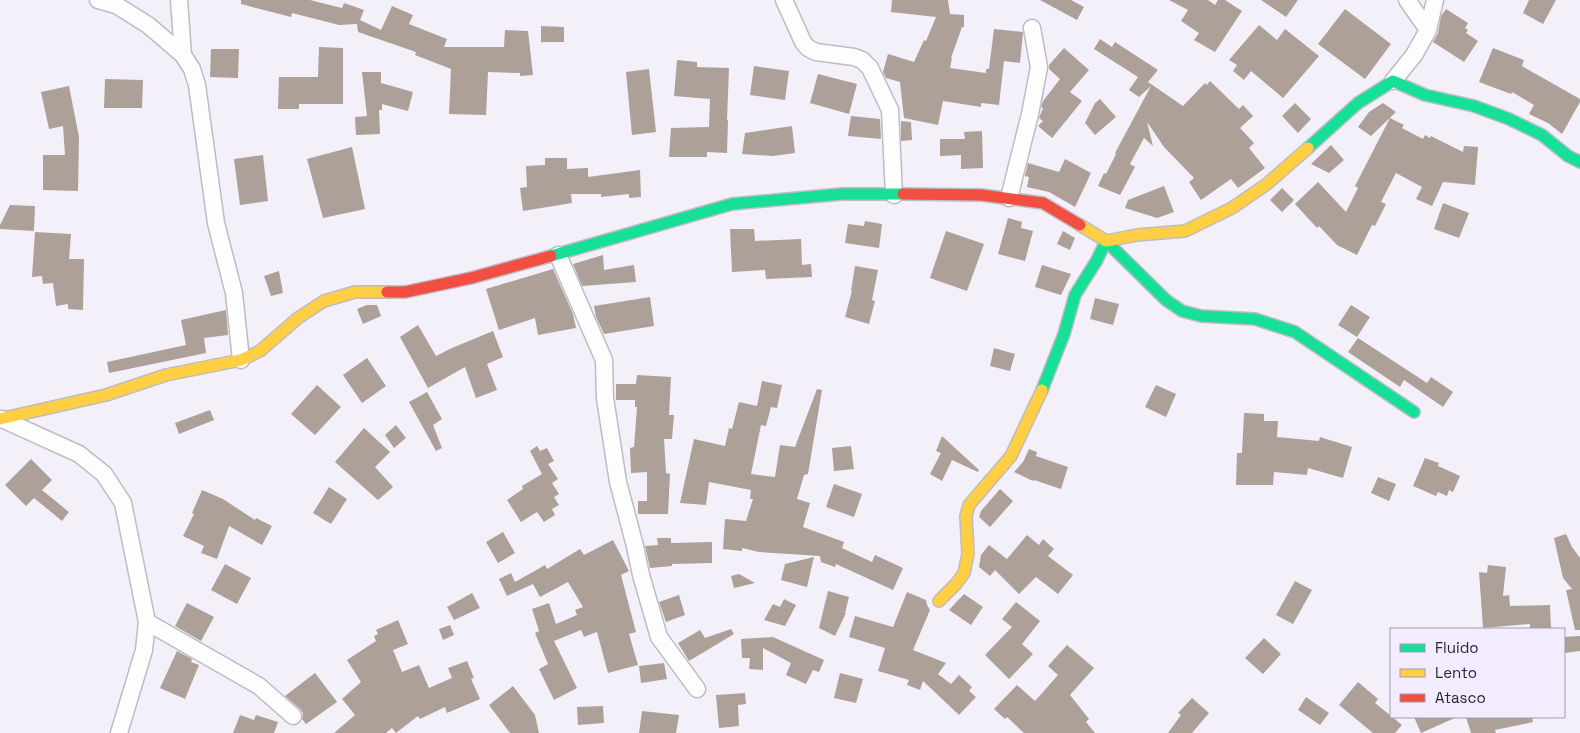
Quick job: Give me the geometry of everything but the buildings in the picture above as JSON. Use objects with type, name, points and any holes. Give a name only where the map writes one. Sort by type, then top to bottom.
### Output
[{"type":"street","points":[[98,0],[116,5],[148,25],[183,55],[192,69],[197,85],[216,223],[234,292],[241,360]]},
{"type":"street","points":[[179,0],[183,55]]},
{"type":"street","points":[[784,0],[803,42],[808,48],[816,52],[854,57],[862,60],[870,68],[890,110],[894,195]]},
{"type":"street","points":[[1407,0],[1428,30]]},
{"type":"street","points":[[939,601],[956,584],[964,572],[968,554],[966,516],[969,505],[1011,456],[1044,386],[1064,334],[1075,295],[1106,241],[1137,234],[1185,231],[1232,208],[1267,184],[1358,103],[1393,82],[1414,56],[1428,30],[1435,0]]},
{"type":"street","points":[[1009,198],[1030,114],[1039,67],[1032,28]]},
{"type":"street","points":[[1393,82],[1425,95],[1474,106],[1509,118],[1542,136],[1568,156],[1580,162]]},
{"type":"street","points":[[1,419],[106,395],[166,375],[241,360],[260,351],[298,318],[324,301],[356,292],[405,292],[470,278],[558,255],[732,204],[842,194],[981,195],[1043,203],[1106,241],[1166,300],[1182,311],[1201,316],[1255,318],[1295,332],[1414,412]]},
{"type":"street","points":[[558,255],[604,360],[605,398],[618,482],[659,636],[696,689]]},
{"type":"street","points":[[1,419],[79,454],[104,474],[123,503],[147,622],[144,650],[118,733]]},
{"type":"street","points":[[147,622],[259,686],[293,716]]},
{"type":"traffic: fast","points":[[1308,148],[1358,103],[1393,81],[1425,95],[1474,106],[1509,119],[1542,135],[1568,156],[1580,162]]},
{"type":"traffic: fast","points":[[551,256],[732,204],[842,194],[903,194]]},
{"type":"traffic: fast","points":[[1042,390],[1064,334],[1075,295],[1097,260],[1106,241],[1166,300],[1182,311],[1201,316],[1255,319],[1295,332],[1414,412]]},
{"type":"traffic: slow","points":[[1080,225],[1106,241],[1137,235],[1185,231],[1232,208],[1267,184],[1308,148]]},
{"type":"traffic: slow","points":[[0,419],[106,395],[166,375],[241,360],[260,351],[298,318],[324,301],[355,292],[387,292]]},
{"type":"traffic: slow","points":[[939,601],[964,573],[968,554],[966,516],[969,505],[1011,456],[1042,390]]},
{"type":"traffic: jam","points":[[903,194],[981,195],[1043,203],[1080,225]]},
{"type":"traffic: jam","points":[[387,292],[405,292],[471,278],[551,256]]}]
